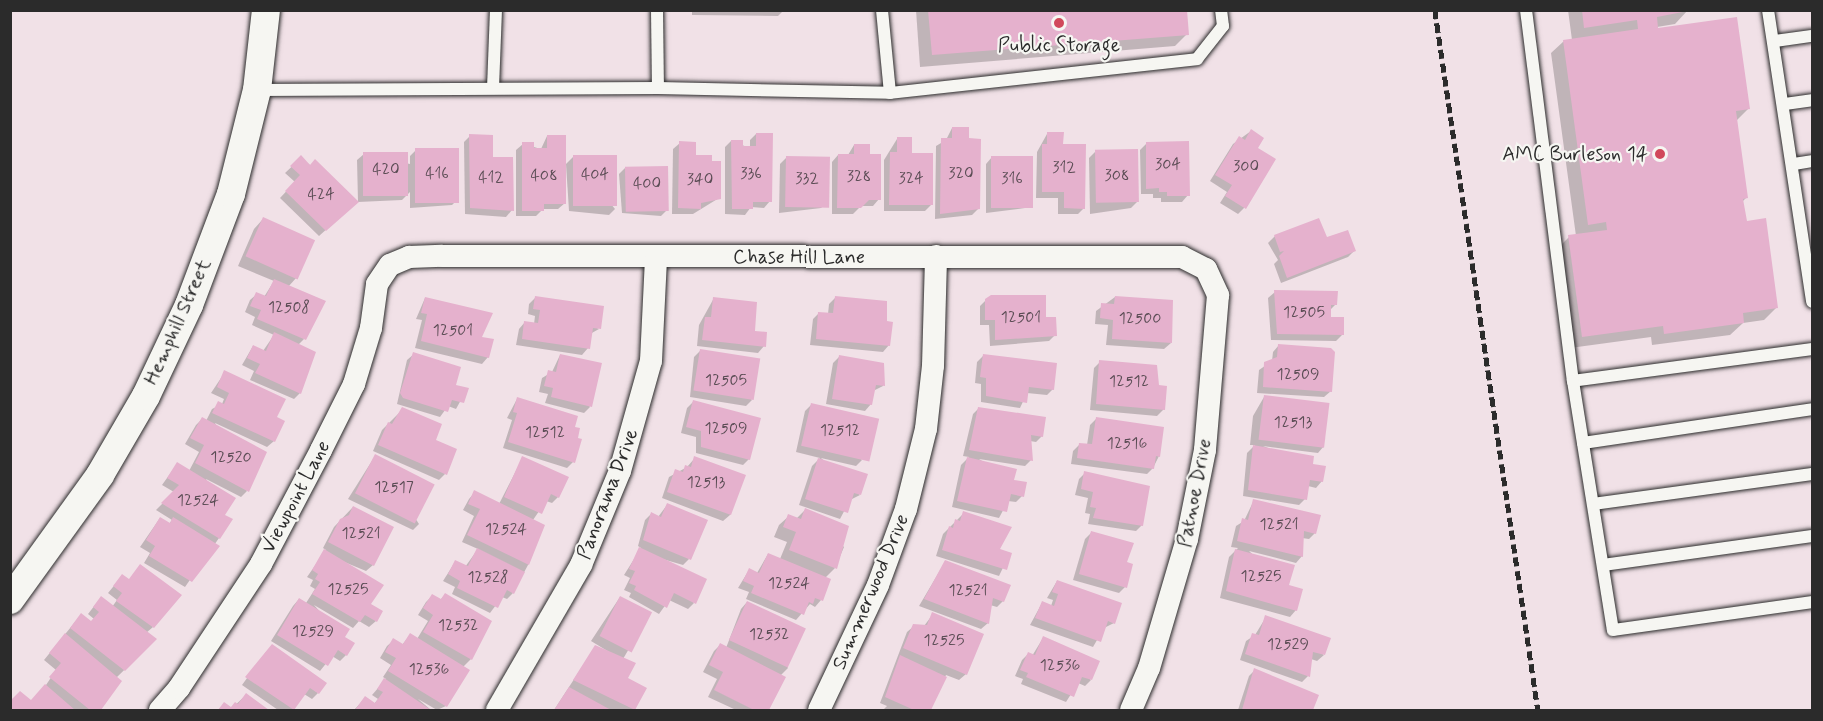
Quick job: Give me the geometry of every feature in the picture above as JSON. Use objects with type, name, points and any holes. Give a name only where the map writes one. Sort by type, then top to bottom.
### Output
[{"type":"street","name":"Hemphill Street","points":[[10,600],[100,475],[146,396],[189,305],[231,194],[257,90],[266,10]]},
{"type":"street","name":"Summerwood Drive","points":[[819,711],[878,585],[906,509],[926,429],[932,377],[936,256]]},
{"type":"street","name":"Chase Hill Lane","points":[[390,265],[409,257],[1182,257],[1206,269]]},
{"type":"street","name":"Panorama Drive","points":[[497,711],[581,565],[620,471],[651,361],[657,310],[656,257]]},
{"type":"street","name":"Viewpoint Lane","points":[[160,711],[180,687],[261,564],[321,450],[354,384],[371,328],[377,284],[390,265]]},
{"type":"street","name":"Patnoe Drive","points":[[1131,711],[1149,668],[1187,539],[1205,450],[1218,295],[1206,269]]},
{"type":"lane","points":[[493,88],[496,10]]},
{"type":"lane","points":[[657,10],[658,88]]},
{"type":"lane","points":[[882,10],[890,93]]},
{"type":"lane","points":[[257,90],[658,88],[890,93],[1197,59],[1223,26],[1221,10]]},
{"type":"lane","points":[[1526,10],[1573,381],[1613,630],[1812,602]]},
{"type":"lane","points":[[1768,10],[1794,164],[1808,229],[1812,294]]},
{"type":"lane","points":[[1774,41],[1812,36]]},
{"type":"lane","points":[[1785,104],[1812,100]]},
{"type":"lane","points":[[1794,164],[1812,161]]},
{"type":"lane","points":[[1573,381],[1812,349]]},
{"type":"lane","points":[[1583,443],[1812,410]]},
{"type":"lane","points":[[1593,504],[1812,474]]},
{"type":"lane","points":[[1603,565],[1812,536]]},
{"type":"building","name":"Public Storage","points":[[928,10],[1187,10],[1189,35],[932,55]]},
{"type":"building","name":"AMC Burleson 14","points":[[1582,10],[1693,10],[1657,17],[1658,28],[1737,17],[1750,109],[1736,111],[1748,198],[1743,199],[1747,221],[1766,218],[1778,308],[1743,313],[1744,323],[1664,334],[1663,326],[1582,337],[1568,235],[1607,230],[1606,222],[1588,225],[1563,40],[1638,29],[1637,20],[1584,28]]},
{"type":"building","points":[[952,127],[969,127],[969,138],[981,139],[980,209],[940,214],[941,138],[952,138]]},
{"type":"building","points":[[1251,129],[1264,138],[1258,148],[1276,159],[1246,209],[1225,196],[1232,185],[1215,175],[1239,136],[1245,140]]},
{"type":"building","points":[[1047,132],[1064,132],[1063,144],[1086,144],[1085,209],[1064,208],[1064,192],[1042,192],[1042,144],[1047,144]]},
{"type":"building","points":[[756,133],[773,133],[772,202],[753,202],[753,209],[732,209],[731,140],[743,140],[743,146],[756,146]]},
{"type":"building","points":[[469,134],[493,135],[493,157],[513,157],[514,211],[470,208]]},
{"type":"building","points":[[547,135],[566,135],[566,204],[544,204],[544,211],[522,211],[522,142],[534,142],[534,148],[547,148]]},
{"type":"building","points":[[897,137],[912,137],[912,153],[933,153],[933,205],[889,205],[890,152],[897,152]]},
{"type":"building","points":[[679,141],[696,142],[696,155],[712,155],[712,161],[721,161],[721,199],[701,203],[701,209],[678,208]]},
{"type":"building","points":[[1189,141],[1190,196],[1167,196],[1167,192],[1159,192],[1159,188],[1146,189],[1146,142]]},
{"type":"building","points":[[854,144],[870,144],[870,154],[881,154],[881,200],[869,200],[861,208],[837,208],[838,154],[854,154]]},
{"type":"building","points":[[415,148],[459,148],[459,203],[415,203]]},
{"type":"building","points":[[1138,149],[1139,202],[1096,203],[1095,150]]},
{"type":"building","points":[[363,152],[408,152],[408,196],[363,196]]},
{"type":"building","points":[[301,155],[310,165],[315,159],[359,202],[326,231],[285,191],[300,175],[290,166]]},
{"type":"building","points":[[573,155],[617,155],[617,206],[573,206]]},
{"type":"building","points":[[786,156],[830,157],[829,208],[785,207]]},
{"type":"building","points":[[991,156],[1033,156],[1033,208],[991,208]]},
{"type":"building","points":[[668,166],[669,211],[626,212],[625,167]]},
{"type":"building","points":[[263,217],[315,240],[298,279],[246,256]]},
{"type":"building","points":[[1319,218],[1327,237],[1348,230],[1356,251],[1287,278],[1279,256],[1284,251],[1280,252],[1274,235]]},
{"type":"building","points":[[274,279],[326,301],[306,340],[257,319],[261,310],[250,306],[256,292],[266,296]]},
{"type":"building","points":[[1274,290],[1338,291],[1337,305],[1331,305],[1331,317],[1344,317],[1344,335],[1277,334]]},
{"type":"building","points":[[991,295],[1046,295],[1046,317],[1056,317],[1057,336],[995,340],[995,320],[985,320],[985,299]]},
{"type":"building","points":[[535,296],[604,306],[601,329],[593,328],[590,349],[522,339],[524,321],[538,323],[540,310],[533,309]]},
{"type":"building","points":[[835,296],[887,301],[887,321],[893,322],[890,346],[816,339],[818,312],[833,313]]},
{"type":"building","points":[[1115,296],[1173,300],[1172,343],[1112,339],[1113,320],[1100,318],[1101,303],[1114,304]]},
{"type":"building","points":[[425,297],[493,313],[482,337],[494,339],[489,358],[421,341],[427,314],[421,313]]},
{"type":"building","points":[[713,297],[757,302],[755,331],[767,332],[766,347],[702,340],[705,317],[711,317]]},
{"type":"building","points":[[274,332],[316,352],[301,394],[255,373],[260,364],[247,358],[253,345],[266,351]]},
{"type":"building","points":[[1278,344],[1331,348],[1335,352],[1332,392],[1263,387],[1264,362],[1277,357]]},
{"type":"building","points":[[700,349],[760,359],[754,400],[693,390]]},
{"type":"building","points":[[413,352],[461,367],[456,385],[469,388],[464,403],[452,400],[448,412],[403,398],[400,393]]},
{"type":"building","points":[[560,354],[602,363],[592,407],[551,397],[553,388],[544,386],[548,370],[556,372]]},
{"type":"building","points":[[983,354],[1057,363],[1054,390],[1029,387],[1027,403],[986,396],[986,378],[980,377]]},
{"type":"building","points":[[839,355],[884,363],[885,386],[876,385],[872,405],[832,399]]},
{"type":"building","points":[[1099,360],[1157,365],[1159,385],[1167,386],[1165,410],[1096,404]]},
{"type":"building","points":[[224,370],[286,399],[277,417],[285,421],[275,442],[212,413],[218,401],[224,404],[229,393],[217,387]]},
{"type":"building","points":[[1264,395],[1330,403],[1324,448],[1259,440]]},
{"type":"building","points":[[517,397],[578,416],[575,427],[580,428],[578,438],[582,439],[575,463],[508,442],[517,413],[513,412]]},
{"type":"building","points":[[693,400],[761,418],[750,460],[701,447],[701,431],[686,427]]},
{"type":"building","points":[[811,403],[879,419],[869,462],[801,446]]},
{"type":"building","points":[[402,407],[442,424],[436,440],[457,449],[447,475],[378,445],[388,422],[392,424]]},
{"type":"building","points":[[978,407],[1046,417],[1043,437],[1031,435],[1033,461],[969,450]]},
{"type":"building","points":[[202,417],[267,452],[249,492],[195,463],[204,445],[190,438]]},
{"type":"building","points":[[1096,417],[1164,427],[1160,457],[1156,456],[1154,469],[1077,458],[1079,443],[1092,444]]},
{"type":"building","points":[[1253,445],[1314,456],[1313,464],[1326,466],[1323,482],[1310,480],[1307,500],[1248,490]]},
{"type":"building","points":[[375,454],[435,484],[415,524],[355,493]]},
{"type":"building","points":[[522,456],[569,477],[559,498],[551,494],[542,514],[504,497]]},
{"type":"building","points":[[694,456],[746,475],[731,515],[667,492],[675,469],[683,472],[685,465],[691,467]]},
{"type":"building","points":[[967,457],[1017,469],[1014,480],[1027,482],[1024,497],[1011,494],[1007,512],[957,501]]},
{"type":"building","points":[[818,458],[868,474],[861,495],[854,493],[848,513],[805,499]]},
{"type":"building","points":[[177,462],[236,498],[225,515],[233,519],[220,539],[161,503],[179,485],[167,478]]},
{"type":"building","points":[[1084,471],[1150,486],[1143,526],[1093,518],[1096,508],[1090,507],[1093,492],[1081,489]]},
{"type":"building","points":[[474,490],[545,525],[529,565],[467,535],[480,509],[468,504]]},
{"type":"building","points":[[1253,499],[1321,515],[1316,534],[1304,531],[1303,557],[1237,541],[1242,518],[1248,520]]},
{"type":"building","points":[[667,503],[708,520],[691,560],[643,540],[651,512],[661,517]]},
{"type":"building","points":[[353,506],[394,527],[374,566],[328,542],[340,519],[349,515]]},
{"type":"building","points":[[805,508],[849,526],[837,569],[789,550],[796,532],[783,527],[788,514],[801,519]]},
{"type":"building","points":[[963,511],[1012,527],[1000,549],[1012,553],[1007,570],[942,550],[949,526],[953,528],[955,519],[960,521]]},
{"type":"building","points":[[160,517],[170,523],[173,517],[220,546],[192,582],[149,556],[155,546],[146,540]]},
{"type":"building","points":[[1091,531],[1134,543],[1127,562],[1133,564],[1127,588],[1079,574]]},
{"type":"building","points":[[639,547],[707,579],[696,604],[674,593],[667,608],[634,590],[636,586],[629,583],[635,571],[629,569]]},
{"type":"building","points":[[477,548],[525,572],[514,594],[507,590],[498,608],[457,588],[460,581],[448,574],[455,560],[468,566]]},
{"type":"building","points":[[324,549],[384,585],[371,604],[383,611],[377,622],[365,615],[360,622],[312,594],[320,582],[315,579],[318,574],[312,570]]},
{"type":"building","points":[[1235,549],[1295,565],[1289,585],[1303,589],[1297,611],[1226,591]]},
{"type":"building","points":[[768,553],[831,579],[823,601],[815,598],[813,604],[809,602],[804,615],[751,593],[754,586],[743,581],[749,568],[759,573]]},
{"type":"building","points":[[945,560],[1011,585],[1004,602],[993,598],[989,624],[924,599]]},
{"type":"building","points":[[140,564],[182,595],[154,628],[116,601],[122,593],[113,586],[122,574],[129,579]]},
{"type":"building","points":[[1057,580],[1122,603],[1115,624],[1108,621],[1101,642],[1035,618],[1042,601],[1054,606],[1058,594],[1052,592]]},
{"type":"building","points":[[445,593],[492,621],[472,660],[423,632],[433,615],[423,608],[432,594],[441,599]]},
{"type":"building","points":[[101,596],[157,639],[125,671],[70,628],[81,613],[91,621],[99,612],[93,607]]},
{"type":"building","points":[[620,596],[652,612],[632,652],[600,636]]},
{"type":"building","points":[[299,598],[350,629],[345,637],[355,643],[347,656],[338,650],[328,666],[277,635]]},
{"type":"building","points":[[747,601],[806,628],[788,667],[729,640]]},
{"type":"building","points":[[932,612],[984,634],[967,675],[903,648],[913,624],[927,625]]},
{"type":"building","points":[[1265,615],[1331,638],[1325,655],[1313,652],[1310,677],[1245,654],[1252,633],[1259,635]]},
{"type":"building","points":[[65,633],[122,681],[101,710],[90,710],[49,677],[61,663],[49,653]]},
{"type":"building","points":[[410,633],[470,670],[447,707],[388,671],[396,658],[385,652],[393,638],[403,644]]},
{"type":"building","points":[[1043,636],[1100,661],[1092,680],[1082,677],[1074,697],[1026,677],[1028,673],[1020,670],[1028,652],[1035,655]]},
{"type":"building","points":[[720,643],[786,677],[769,710],[754,710],[714,690],[723,672],[709,665]]},
{"type":"building","points":[[272,644],[327,683],[319,694],[310,688],[294,710],[245,677]]},
{"type":"building","points":[[595,645],[636,663],[628,678],[647,688],[635,710],[573,680]]},
{"type":"building","points":[[900,655],[947,677],[931,710],[914,710],[885,697]]},
{"type":"building","points":[[1254,668],[1319,695],[1313,710],[1242,710]]},
{"type":"building","points":[[384,678],[431,710],[355,710],[365,696],[375,703],[383,692],[377,689]]},
{"type":"building","points":[[45,684],[75,710],[10,710],[10,701],[20,691],[31,700]]},
{"type":"building","points":[[569,687],[611,710],[554,710]]},
{"type":"building","points":[[246,693],[269,710],[218,710],[224,702],[231,707],[235,702],[238,704]]},
{"type":"railway","points":[[1435,10],[1538,710]]},
{"type":"place","name":"Public Storage","points":[[1059,23]]},
{"type":"place","name":"AMC Burleson 14","points":[[1660,154]]}]
